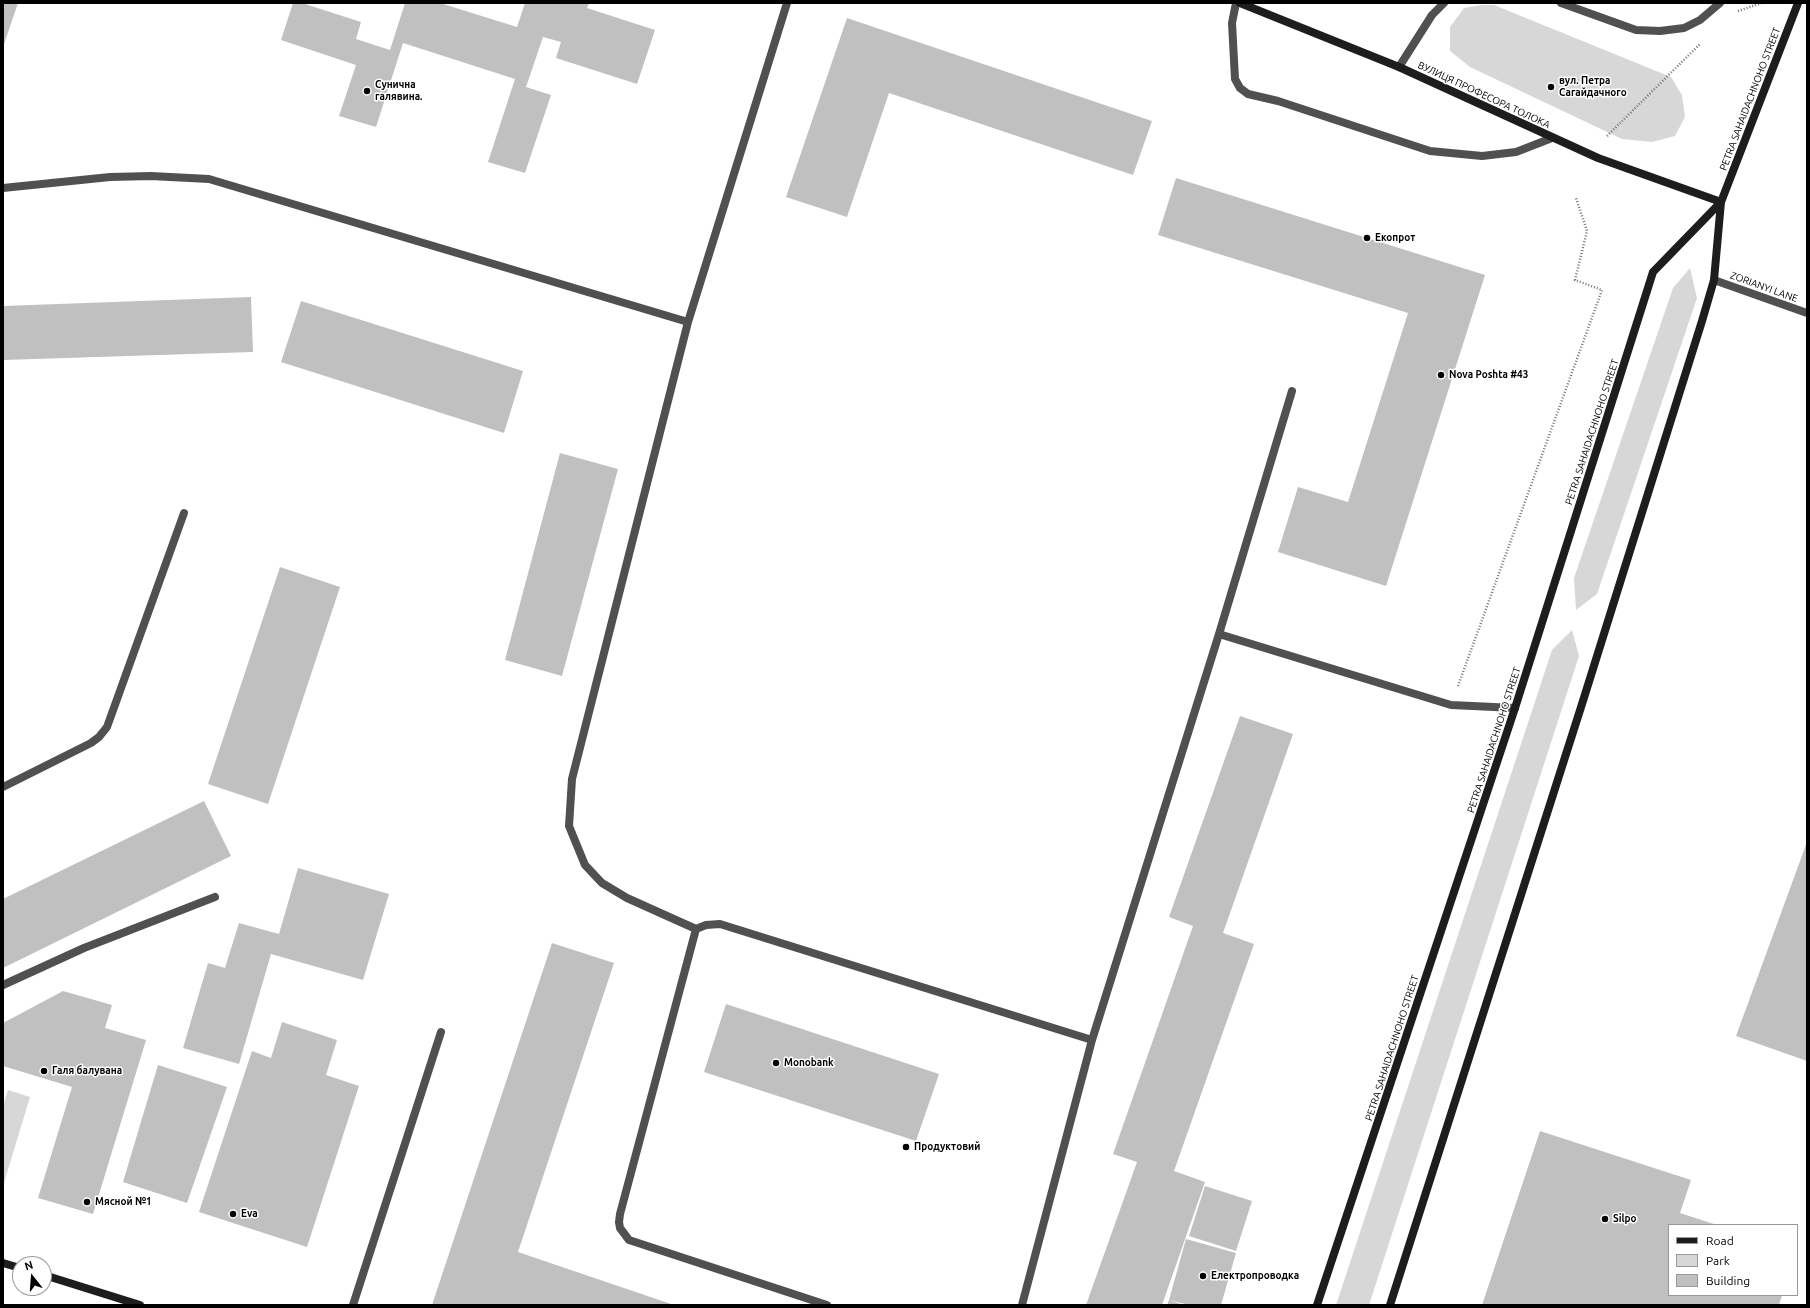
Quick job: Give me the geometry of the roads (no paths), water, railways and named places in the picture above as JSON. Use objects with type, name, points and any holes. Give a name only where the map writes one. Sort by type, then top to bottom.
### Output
[{"type":"street","points":[[788,3],[688,322],[572,779],[568,826],[585,865],[602,883],[627,898],[696,929],[706,925],[726,926],[1092,1040]]},
{"type":"street","points":[[1236,3],[1232,23],[1235,79],[1240,88],[1248,94],[1278,100],[1430,150],[1482,156],[1516,152],[1552,138]]},
{"type":"street","name":"ВУЛИЦЯ ПРОФЕСОРА ТОЛОКА","points":[[1240,3],[1398,67],[1598,158],[1721,202]]},
{"type":"street","points":[[1398,67],[1432,15],[1444,3]]},
{"type":"street","points":[[1561,3],[1636,30],[1660,31],[1684,28],[1700,20],[1720,3]]},
{"type":"street","name":"PETRA SAHAIDACHNOHO STREET","points":[[1390,1305],[1582,704],[1714,280],[1721,202],[1798,3]]},
{"type":"street","points":[[3,188],[110,177],[151,176],[209,179],[688,322]]},
{"type":"street","name":"PETRA SAHAIDACHNOHO STREET","points":[[1317,1305],[1515,708],[1653,272],[1721,202]]},
{"type":"street","name":"ZORIANYI LANE","points":[[1714,280],[1807,313]]},
{"type":"street","points":[[1022,1305],[1092,1040],[1219,634],[1292,391]]},
{"type":"street","points":[[3,787],[91,743],[99,737],[107,727],[184,513]]},
{"type":"street","points":[[1219,634],[1451,705],[1515,708]]},
{"type":"street","points":[[3,984],[84,948],[215,897]]},
{"type":"street","points":[[696,929],[620,1214],[620,1228],[629,1240],[827,1305]]},
{"type":"street","points":[[353,1305],[441,1032]]},
{"type":"street","points":[[52,1278],[140,1305]]},
{"type":"place","name":"вул. Петра Сагайдачного","points":[[1551,87]]},
{"type":"place","name":"Сунична галявина.","points":[[367,91]]},
{"type":"place","name":"Екопрот","points":[[1367,238]]},
{"type":"place","name":"Nova Poshta #43","points":[[1441,375]]},
{"type":"place","name":"Monobank","points":[[776,1063]]},
{"type":"place","name":"Галя балувана","points":[[44,1071]]},
{"type":"place","name":"Продуктовий","points":[[906,1147]]},
{"type":"place","name":"Мясной №1","points":[[87,1202]]},
{"type":"place","name":"Eva","points":[[233,1214]]},
{"type":"place","name":"Silpo","points":[[1605,1219]]},
{"type":"place","name":"Електропроводка","points":[[1203,1276]]}]
